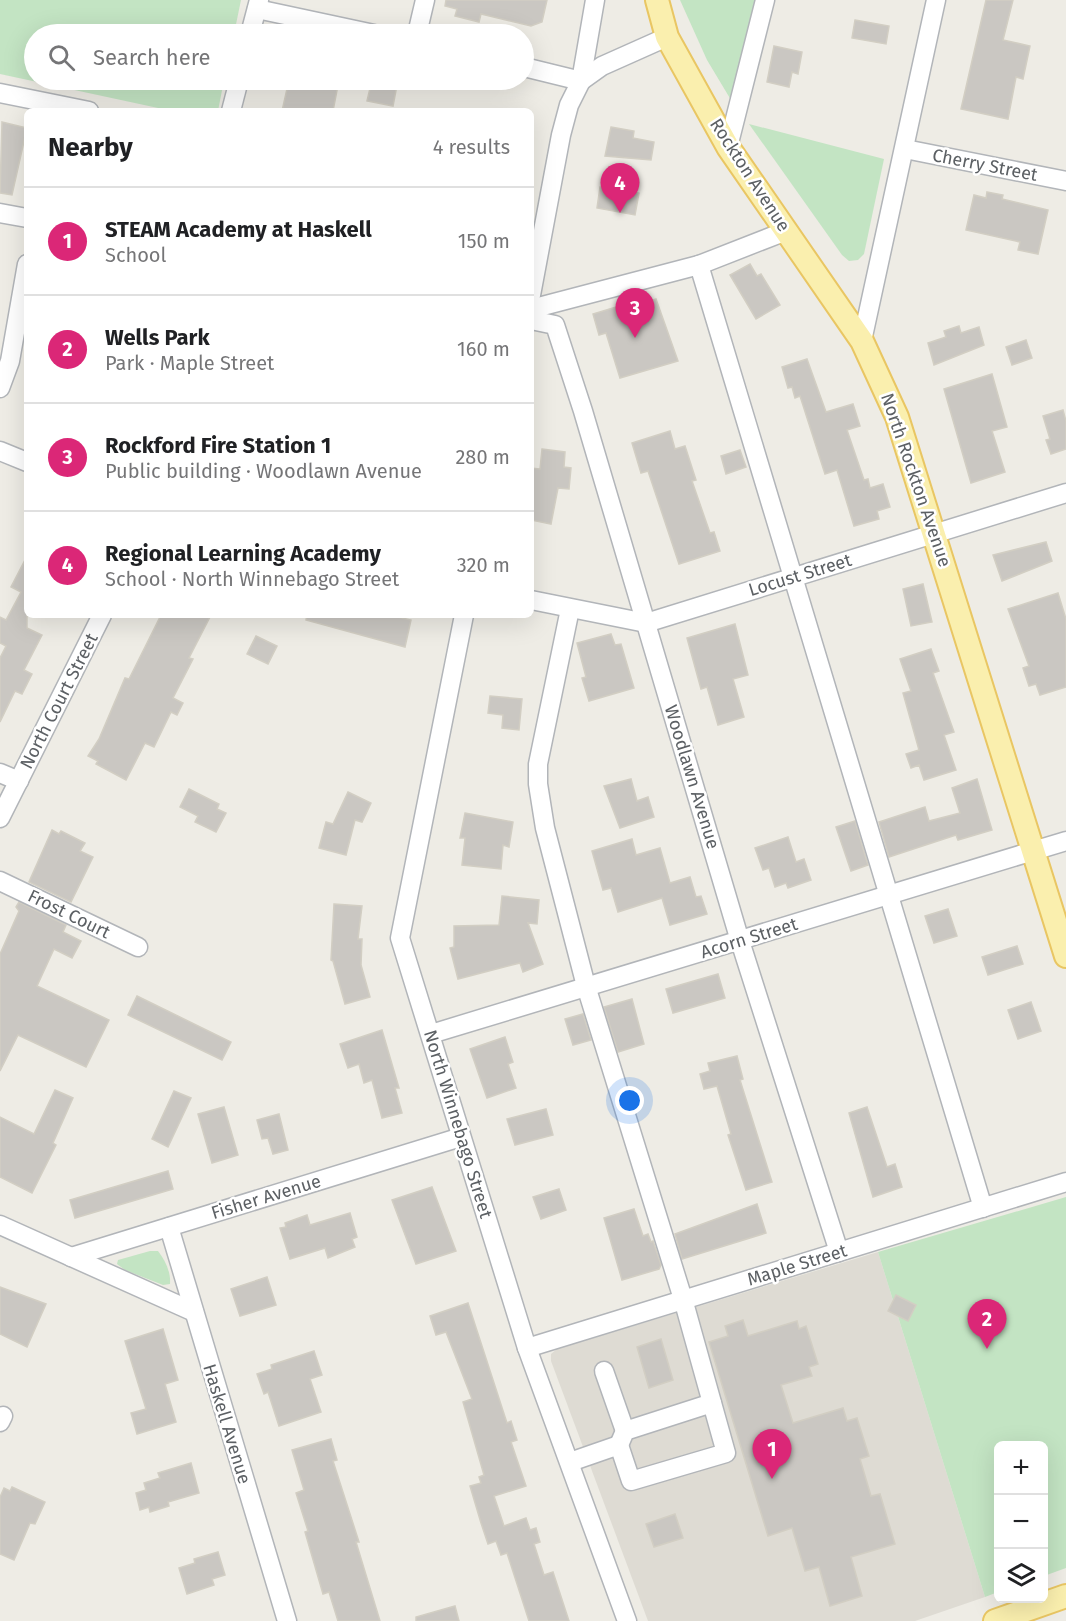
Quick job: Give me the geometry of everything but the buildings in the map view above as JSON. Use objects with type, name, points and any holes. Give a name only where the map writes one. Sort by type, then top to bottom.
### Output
[{"type":"main road","name":"Rockton Avenue","points":[[657,0],[667,37],[728,147],[861,341]]},
{"type":"main road","name":"North Rockton Avenue","points":[[861,341],[897,417],[936,533],[1066,956]]},
{"type":"main road","points":[[995,1621],[1066,1596]]},
{"type":"street","points":[[419,24],[424,0]]},
{"type":"street","points":[[534,279],[561,135],[569,105],[581,81],[595,0]]},
{"type":"street","points":[[728,147],[765,0]]},
{"type":"street","points":[[861,341],[936,0]]},
{"type":"street","points":[[253,24],[258,5],[334,24]]},
{"type":"street","points":[[534,69],[581,81],[602,66],[667,37]]},
{"type":"street","points":[[232,108],[236,90]]},
{"type":"street","points":[[0,93],[74,108]]},
{"type":"street","name":"Cherry Street","points":[[905,149],[1065,177]]},
{"type":"street","points":[[0,213],[24,217]]},
{"type":"street","points":[[534,308],[699,265],[786,231]]},
{"type":"street","points":[[699,265],[727,367],[890,894],[983,1208]]},
{"type":"street","points":[[0,388],[23,313]]},
{"type":"street","name":"Woodlawn Avenue","points":[[534,321],[555,325],[740,941],[839,1252]]},
{"type":"street","points":[[0,451],[24,461]]},
{"type":"street","name":"Locust Street","points":[[534,601],[646,622],[1066,493]]},
{"type":"street","points":[[570,609],[538,764],[538,784],[545,828],[586,986],[683,1299],[726,1453],[631,1480],[604,1371]]},
{"type":"street","name":"North Court Street","points":[[0,817],[100,618]]},
{"type":"street","name":"North Winnebago Street","points":[[463,618],[400,938],[527,1348],[627,1621]]},
{"type":"street","points":[[0,772],[19,781]]},
{"type":"street","name":"Acorn Street","points":[[431,1034],[1066,841]]},
{"type":"street","name":"Frost Court","points":[[0,881],[138,947]]},
{"type":"street","name":"Fisher Avenue","points":[[71,1257],[461,1137]]},
{"type":"street","name":"Maple Street","points":[[527,1348],[1066,1182]]},
{"type":"street","points":[[0,1225],[194,1312]]},
{"type":"street","name":"Haskell Avenue","points":[[169,1227],[287,1621]]},
{"type":"street","points":[[570,1462],[622,1438],[712,1403]]},
{"type":"shaded area","points":[[878,1252],[985,1597],[915,1621],[648,1621],[551,1361],[551,1354],[557,1349]]},
{"type":"green space","points":[[0,0],[241,0],[236,24],[24,24],[24,79],[0,74]]},
{"type":"green space","points":[[680,0],[758,0],[734,105],[707,60]]},
{"type":"green space","points":[[74,90],[222,90],[219,108],[158,108]]},
{"type":"green space","points":[[749,124],[884,159],[864,254],[858,260],[849,261],[842,255]]},
{"type":"green space","points":[[1066,1197],[1066,1568],[1048,1575],[1048,1441],[994,1441],[994,1594],[985,1597],[878,1252]]},
{"type":"green space","points":[[158,1251],[163,1258],[170,1284],[163,1285],[125,1270],[117,1264],[118,1260]]},
{"type":"place","name":"Regional Learning Academy","points":[[620,213]]},
{"type":"place","name":"Rockford Fire Station 1","points":[[635,338]]},
{"type":"place","name":"Wells Park","points":[[987,1349]]},
{"type":"place","name":"STEAM Academy at Haskell","points":[[772,1479]]}]
